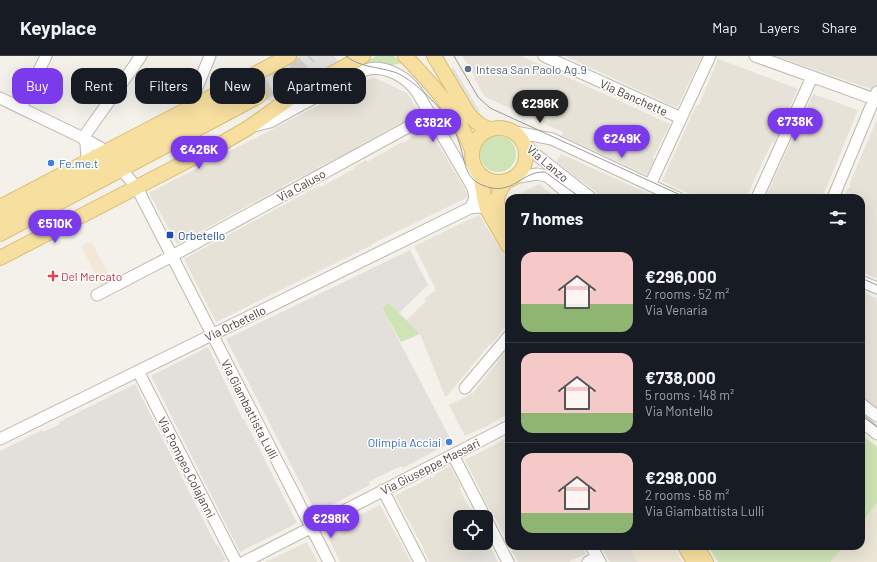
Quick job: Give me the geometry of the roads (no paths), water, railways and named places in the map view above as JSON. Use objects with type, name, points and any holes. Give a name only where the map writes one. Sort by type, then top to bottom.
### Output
[{"type":"main road","points":[[0,234],[195,105],[289,56]]},
{"type":"main road","points":[[405,56],[451,108],[462,128],[472,150],[473,163],[480,175],[487,209],[505,240]]},
{"type":"main road","points":[[434,56],[469,115],[480,125],[488,129]]},
{"type":"main road","points":[[0,258],[224,142],[248,128],[293,96],[355,58]]},
{"type":"main road","points":[[0,221],[114,160],[229,104]]},
{"type":"main road","points":[[472,150],[478,137],[488,129],[502,127],[519,137],[526,149],[525,162],[522,168],[497,195],[496,205],[505,221]]},
{"type":"main road","points":[[0,207],[87,161],[114,160]]},
{"type":"main road","points":[[480,175],[493,181],[510,180]]},
{"type":"main road","points":[[686,550],[694,562]]},
{"type":"main road","points":[[698,550],[706,562]]},
{"type":"street","points":[[21,108],[46,56]]},
{"type":"street","points":[[83,138],[141,56]]},
{"type":"street","points":[[195,105],[193,97],[210,56]]},
{"type":"street","name":"Via Banchette","points":[[544,56],[681,118]]},
{"type":"street","points":[[650,185],[710,56]]},
{"type":"street","points":[[755,56],[812,77],[876,97],[835,194]]},
{"type":"street","points":[[248,128],[270,122],[371,68],[392,72],[402,77],[412,85],[473,188],[475,198],[471,207],[481,207],[487,209]]},
{"type":"street","points":[[759,194],[812,77]]},
{"type":"street","points":[[0,98],[83,138],[114,160]]},
{"type":"street","name":"Via Caluso","points":[[172,256],[430,115]]},
{"type":"street","points":[[519,137],[552,138],[669,194]]},
{"type":"street","name":"Via Lanzo","points":[[519,137],[534,153],[586,194]]},
{"type":"street","points":[[83,138],[86,143],[87,161]]},
{"type":"street","name":"Via Giambattista Lulli","points":[[114,160],[137,188],[329,562]]},
{"type":"street","name":"Via Lanzo","points":[[510,180],[536,174],[547,176],[568,194]]},
{"type":"street","name":"Via Orbetello","points":[[0,439],[471,207]]},
{"type":"street","points":[[97,295],[172,256]]},
{"type":"street","points":[[865,283],[877,288]]},
{"type":"street","points":[[465,388],[505,341]]},
{"type":"street","name":"Via Pompeo Colajanni","points":[[138,371],[236,562]]},
{"type":"street","points":[[865,407],[877,416]]},
{"type":"street","points":[[865,424],[877,434]]},
{"type":"street","name":"Via Giuseppe Massari","points":[[244,562],[505,428]]},
{"type":"street","points":[[452,455],[481,510]]},
{"type":"street","points":[[383,490],[420,562]]},
{"type":"street","points":[[493,533],[508,562]]},
{"type":"street","points":[[593,550],[595,560]]},
{"type":"tunnel","points":[[265,80],[279,70],[294,56]]},
{"type":"tunnel","points":[[265,92],[286,79],[310,56]]},
{"type":"tram line","points":[[346,56],[363,65],[400,74],[426,94],[441,110],[452,125],[456,133],[468,172],[476,182],[493,188],[501,188],[516,183],[529,175],[545,172],[575,194]]},
{"type":"tram line","points":[[454,56],[478,97],[490,108],[678,194]]},
{"type":"tram line","points":[[865,280],[877,285]]},
{"type":"tram line","points":[[865,418],[877,427]]},
{"type":"place","name":"Intesa San Paolo Ag.9","points":[[468,69]]},
{"type":"place","name":"Fe.me.t","points":[[51,163]]},
{"type":"place","name":"Orbetello","points":[[170,235]]},
{"type":"place","name":"Del Mercato","points":[[53,276]]},
{"type":"place","name":"Olimpia Acciai","points":[[449,442]]}]
